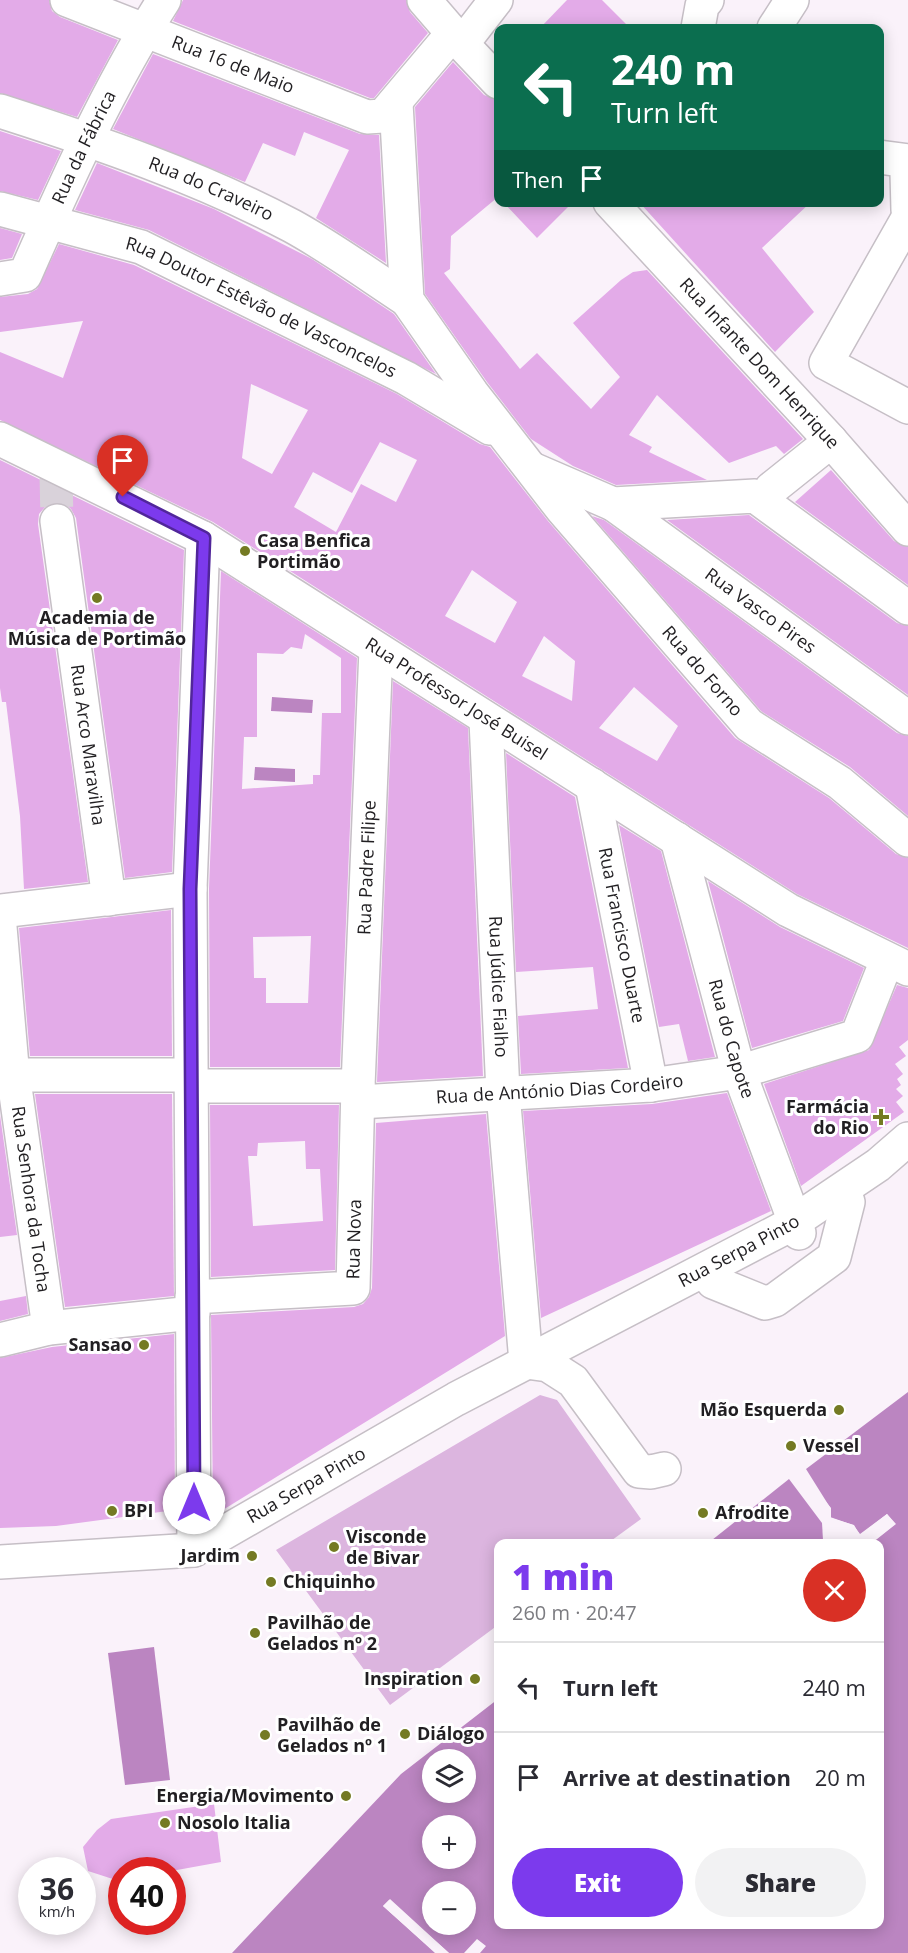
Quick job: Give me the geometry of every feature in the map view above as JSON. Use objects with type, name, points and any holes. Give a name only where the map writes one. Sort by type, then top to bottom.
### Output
[{"type":"street","name":"Rua 16 de Maio","points":[[67,0],[368,117],[383,116],[396,103]]},
{"type":"street","name":"Rua da Fábrica","points":[[0,279],[25,275],[89,139],[145,30],[164,0]]},
{"type":"street","points":[[424,0],[494,78]]},
{"type":"street","points":[[407,300],[396,103],[496,0]]},
{"type":"street","points":[[699,24],[702,6],[707,0]]},
{"type":"street","points":[[777,24],[792,0]]},
{"type":"street","name":"Rua do Craveiro","points":[[0,111],[89,139],[184,175],[293,227],[407,300]]},
{"type":"street","points":[[898,164],[908,210]]},
{"type":"street","name":"Rua Infante Dom Henrique","points":[[615,207],[831,441],[908,529]]},
{"type":"street","name":"Rua Doutor Estêvão de Vasconcelos","points":[[0,209],[141,247],[406,378],[472,416],[509,441]]},
{"type":"street","points":[[908,218],[826,363],[908,407]]},
{"type":"street","name":"Rua do Forno","points":[[407,300],[509,441],[562,509],[749,725],[840,783],[908,840]]},
{"type":"street","name":"Rua Professor José Buisel","points":[[0,439],[56,469],[204,538],[486,720],[592,784],[788,910],[897,965]]},
{"type":"street","points":[[530,468],[613,504],[763,493],[831,441]]},
{"type":"street","points":[[763,493],[908,609]]},
{"type":"street","name":"Rua Vasco Pires","points":[[613,504],[908,718]]},
{"type":"street","name":"Rua Arco Maravilha","points":[[57,521],[109,899]]},
{"type":"street","points":[[194,1550],[190,889],[204,538]]},
{"type":"street","name":"Rua Padre Filipe","points":[[359,1094],[376,649]]},
{"type":"street","name":"Rua Júdice Fialho","points":[[486,720],[503,1093],[526,1362]]},
{"type":"street","name":"Rua Francisco Duarte","points":[[592,784],[651,1085]]},
{"type":"street","name":"Rua do Capote","points":[[677,839],[739,1072],[796,1227]]},
{"type":"street","points":[[0,911],[190,889]]},
{"type":"street","name":"Rua Senhora da Tocha","points":[[0,927],[9,1069],[49,1328]]},
{"type":"street","name":"Rua de António Dias Cordeiro","points":[[9,1069],[191,1080],[359,1094],[503,1093],[651,1085],[739,1072],[857,1036],[897,965]]},
{"type":"street","name":"Rua Nova","points":[[193,1305],[353,1288],[359,1094]]},
{"type":"street","name":"Rua Serpa Pinto","points":[[526,1362],[629,1326],[713,1282],[796,1227],[907,1143]]},
{"type":"street","name":"Rua Serpa Pinto","points":[[0,1562],[194,1550],[456,1399],[697,1275],[848,1202],[907,1143]]},
{"type":"street","points":[[713,1282],[765,1304],[775,1300],[834,1257],[848,1202]]},
{"type":"street","points":[[0,1340],[49,1328],[193,1305]]},
{"type":"street","points":[[526,1362],[548,1365],[573,1382],[639,1471],[651,1472],[664,1469]]},
{"type":"shaded area","points":[[272,697],[313,700],[312,713],[271,711]]},
{"type":"shaded area","points":[[255,767],[295,769],[295,782],[254,780]]},
{"type":"shaded area","points":[[908,1392],[908,1953],[480,1953],[486,1946],[477,1939],[464,1953],[449,1953],[429,1935],[476,1935],[476,1881],[422,1881],[422,1929],[389,1900],[383,1906],[435,1953],[232,1953],[401,1774],[422,1758],[422,1803],[476,1803],[476,1749],[433,1749],[494,1702],[494,1929],[884,1929],[884,1539],[876,1539],[895,1524],[887,1514],[860,1534],[853,1525],[830,1517],[831,1509],[806,1469]]},
{"type":"shaded area","points":[[540,1395],[557,1400],[641,1519],[614,1539],[494,1539],[494,1628],[390,1705],[276,1550]]},
{"type":"shaded area","points":[[789,1479],[822,1523],[823,1539],[713,1539]]},
{"type":"shaded area","points":[[154,1647],[170,1780],[125,1785],[108,1653]]},
{"type":"pier","points":[[811,1483],[831,1508],[831,1518],[854,1525],[860,1535],[887,1514],[896,1524],[877,1539],[874,1539],[891,1524],[887,1518],[859,1537],[851,1527],[828,1519],[828,1510]]},
{"type":"pier","points":[[390,1899],[422,1928],[422,1933],[389,1904],[387,1906],[437,1951],[436,1953],[383,1906]]},
{"type":"pier","points":[[424,1935],[429,1935],[449,1953],[445,1953]]},
{"type":"building","points":[[0,0],[49,0],[52,11],[60,17],[118,40],[77,117],[0,93]]},
{"type":"building","points":[[183,0],[406,0],[410,12],[428,33],[374,98],[370,98],[173,21]]},
{"type":"building","points":[[567,0],[602,0],[626,24],[544,24]]},
{"type":"building","points":[[153,54],[360,134],[379,135],[386,263],[316,218],[349,150],[304,132],[295,156],[263,143],[245,182],[113,129]]},
{"type":"building","points":[[453,62],[484,95],[494,99],[494,200],[451,236],[450,269],[444,273],[520,369],[537,353],[591,409],[620,377],[573,323],[621,280],[633,272],[647,270],[803,439],[784,454],[776,446],[729,463],[657,395],[629,435],[652,447],[649,452],[707,480],[616,485],[573,466],[531,439],[487,382],[425,294],[415,107]]},
{"type":"building","points":[[0,131],[61,151],[38,200],[0,191]]},
{"type":"building","points":[[97,163],[214,209],[312,259],[394,314],[436,374],[149,230],[75,210]]},
{"type":"building","points":[[508,207],[568,207],[537,238]]},
{"type":"building","points":[[644,207],[806,207],[762,248],[814,312],[775,352]]},
{"type":"building","points":[[0,228],[22,234],[12,258],[0,260]]},
{"type":"building","points":[[59,244],[134,265],[397,394],[480,444],[490,447],[548,521],[735,738],[829,798],[896,854],[908,858],[908,948],[797,894],[213,522],[0,420],[0,352],[63,378],[83,321],[0,332],[0,297],[28,294],[37,289]],"holes":[[[251,384],[308,410],[272,474],[242,458]],[[380,442],[417,460],[396,502],[361,484],[336,532],[294,507],[313,472],[352,493]],[[472,570],[517,602],[495,643],[445,616]],[[544,636],[575,661],[572,701],[522,676]],[[634,687],[678,726],[657,761],[599,728]]]},
{"type":"building","points":[[0,460],[184,550],[172,872],[125,878],[76,518],[65,504],[55,502],[45,507],[39,514],[38,524],[88,882],[24,889],[20,816],[6,702],[2,702],[0,688]]},
{"type":"building","points":[[831,470],[894,541],[908,547],[908,585],[795,502]]},
{"type":"building","points":[[749,515],[897,623],[908,626],[908,695],[667,520]]},
{"type":"building","points":[[592,516],[604,520],[897,733],[908,736],[908,816],[850,767],[761,711]]},
{"type":"building","points":[[221,571],[357,658],[340,1067],[210,1067],[209,889]],"holes":[[[305,634],[341,658],[341,713],[322,713],[320,775],[313,775],[313,784],[242,789],[244,737],[257,737],[257,653],[283,654],[291,647],[302,649]],[[311,936],[308,1003],[266,1003],[266,978],[254,978],[253,937]]]},
{"type":"building","points":[[393,681],[468,728],[483,1076],[377,1082]]},
{"type":"building","points":[[506,753],[575,797],[628,1068],[521,1074],[518,1016],[598,1009],[593,967],[516,972]]},
{"type":"building","points":[[619,825],[661,851],[715,1057],[688,1061],[679,1024],[659,1027]]},
{"type":"building","points":[[708,881],[780,927],[864,968],[843,1021],[752,1048]]},
{"type":"building","points":[[171,910],[172,1056],[30,1056],[19,928]]},
{"type":"building","points":[[897,985],[908,988],[908,1040],[899,1047],[906,1056],[895,1064],[903,1074],[897,1079],[901,1085],[896,1089],[903,1096],[896,1102],[904,1112],[801,1186],[764,1084],[869,1050]]},
{"type":"building","points":[[727,1093],[771,1211],[541,1318],[523,1111],[652,1104]]},
{"type":"building","points":[[35,1094],[172,1094],[174,1296],[65,1307]]},
{"type":"building","points":[[210,1105],[339,1105],[335,1270],[211,1277]],"holes":[[[305,1141],[306,1169],[320,1169],[323,1221],[253,1226],[248,1156],[257,1156],[258,1143]]]},
{"type":"building","points":[[486,1114],[505,1336],[213,1516],[211,1315],[354,1307],[363,1304],[372,1288],[376,1123]]},
{"type":"building","points":[[0,1115],[17,1235],[0,1237]]},
{"type":"building","points":[[26,1296],[28,1314],[0,1321],[0,1301]]},
{"type":"building","points":[[174,1334],[175,1510],[56,1526],[0,1528],[0,1358],[52,1347]]},
{"type":"building","points":[[214,1804],[221,1862],[186,1868],[186,1857],[108,1857],[108,1877],[96,1874],[96,1857],[85,1857],[83,1847],[97,1830],[111,1819]]},
{"type":"tunnel","points":[[56,474],[57,521]]},
{"type":"place","name":"Casa Benfica Portimão","points":[[245,551]]},
{"type":"place","name":"Academia de Música de Portimão","points":[[97,598]]},
{"type":"place","name":"Farmácia do Rio","points":[[881,1117]]},
{"type":"place","name":"Sansao","points":[[144,1345]]},
{"type":"place","name":"Mão Esquerda","points":[[839,1410]]},
{"type":"place","name":"Vessel","points":[[791,1446]]},
{"type":"place","name":"BPI","points":[[112,1511]]},
{"type":"place","name":"Afrodite","points":[[703,1513]]},
{"type":"place","name":"Visconde de Bivar","points":[[334,1547]]},
{"type":"place","name":"Jardim","points":[[252,1556]]},
{"type":"place","name":"Chiquinho","points":[[271,1582]]},
{"type":"place","name":"Pavilhão de Gelados nº 2","points":[[255,1633]]},
{"type":"place","name":"Inspiration","points":[[475,1679]]},
{"type":"place","name":"Diálogo","points":[[405,1734]]},
{"type":"place","name":"Pavilhão de Gelados nº 1","points":[[265,1735]]},
{"type":"place","name":"Energia/Movimento","points":[[346,1796]]},
{"type":"place","name":"Nosolo Italia","points":[[165,1823]]},
{"type":"route","points":[[123,497],[204,538],[190,889],[194,1503]]}]
